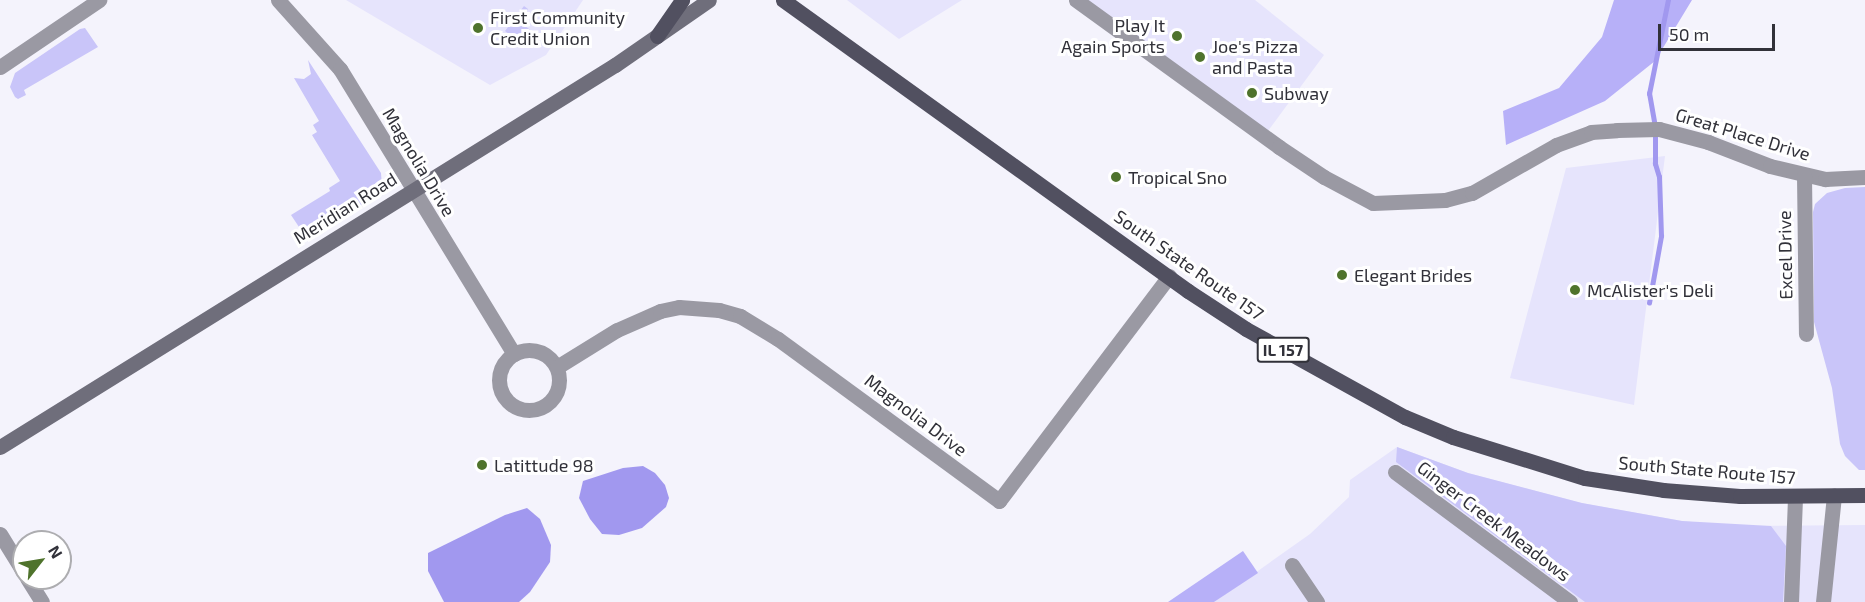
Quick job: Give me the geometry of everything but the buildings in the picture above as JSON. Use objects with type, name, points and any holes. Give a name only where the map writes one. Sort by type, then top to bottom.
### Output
[{"type":"main road","points":[[657,36],[682,0]]},
{"type":"main road","name":"South State Route 157","points":[[783,0],[1246,329],[1341,384],[1453,437],[1585,478],[1663,490],[1795,497],[1865,495]]},
{"type":"street","points":[[0,68],[99,0]]},
{"type":"street","name":"Magnolia Drive","points":[[278,0],[340,69],[514,354]]},
{"type":"street","name":"Meridian Road","points":[[0,447],[615,65],[709,0]]},
{"type":"street","name":"Great Place Drive","points":[[1077,0],[1324,177],[1373,203],[1444,200],[1472,193],[1496,181],[1522,162],[1556,145],[1591,132],[1617,130],[1659,129],[1825,180],[1865,177]]},
{"type":"street","name":"Excel Drive","points":[[1804,175],[1806,334]]},
{"type":"street","name":"Magnolia Drive","points":[[556,367],[617,330],[660,311],[679,307],[719,310],[740,316],[778,339],[999,501],[1169,276]]},
{"type":"street","points":[[534,350],[544,353],[556,367],[559,376],[556,394],[542,407],[524,410],[506,399],[499,379],[501,369],[514,354],[534,350]]},
{"type":"street","name":"Ginger Creek Meadows","points":[[1395,472],[1570,602]]},
{"type":"street","points":[[1824,602],[1834,496]]},
{"type":"street","points":[[1791,602],[1795,497]]},
{"type":"street","points":[[0,534],[12,554]]},
{"type":"street","points":[[1292,564],[1317,602]]},
{"type":"shaded area","points":[[346,0],[583,0],[546,55],[490,85]]},
{"type":"shaded area","points":[[847,0],[962,0],[899,39]]},
{"type":"shaded area","points":[[1085,0],[1255,0],[1324,55],[1268,131]]},
{"type":"shaded area","points":[[1614,0],[1692,0],[1655,61],[1605,101],[1506,145],[1503,111],[1559,88],[1602,37]]},
{"type":"shaded area","points":[[524,6],[528,9],[519,21],[529,29],[530,34],[528,39],[519,42],[505,31]]},
{"type":"shaded area","points":[[85,28],[98,47],[24,90],[26,95],[18,99],[15,97],[10,87],[15,73],[80,29]]},
{"type":"shaded area","points":[[308,60],[381,173],[382,186],[377,195],[307,239],[291,215],[330,191],[329,188],[340,181],[312,135],[317,132],[313,125],[319,121],[294,78],[304,79],[311,74]]},
{"type":"shaded area","points":[[1665,156],[1634,405],[1510,378],[1566,168]]},
{"type":"shaded area","points":[[1865,187],[1865,470],[1859,470],[1845,456],[1840,444],[1832,388],[1814,322],[1813,212],[1815,204],[1827,193],[1845,188]]},
{"type":"shaded area","points":[[1397,447],[1468,473],[1581,503],[1682,521],[1735,526],[1865,525],[1865,602],[1214,602],[1310,534],[1349,497],[1350,480]]},
{"type":"shaded area","points":[[1397,447],[1468,473],[1582,503],[1682,521],[1771,526],[1786,546],[1783,602],[1585,602],[1396,462]]},
{"type":"shaded area","points":[[643,466],[655,473],[665,485],[669,498],[666,507],[642,528],[619,535],[602,534],[590,519],[579,498],[583,481],[623,468]]},
{"type":"shaded area","points":[[527,508],[540,519],[551,545],[550,562],[530,592],[519,602],[444,602],[428,571],[428,553],[505,515]]},
{"type":"shaded area","points":[[1243,551],[1258,573],[1214,602],[1168,602]]},
{"type":"waterway","points":[[1649,303],[1661,236],[1659,177],[1655,164],[1655,127],[1649,94],[1668,0]]},
{"type":"place","name":"First Community Credit Union","points":[[478,28]]},
{"type":"place","name":"Play It Again Sports","points":[[1177,36]]},
{"type":"place","name":"Joe's Pizza and Pasta","points":[[1200,57]]},
{"type":"place","name":"Subway","points":[[1252,93]]},
{"type":"place","name":"Tropical Sno","points":[[1116,177]]},
{"type":"place","name":"Elegant Brides","points":[[1342,275]]},
{"type":"place","name":"McAlister's Deli","points":[[1575,290]]},
{"type":"place","name":"Latittude 98","points":[[482,465]]}]
